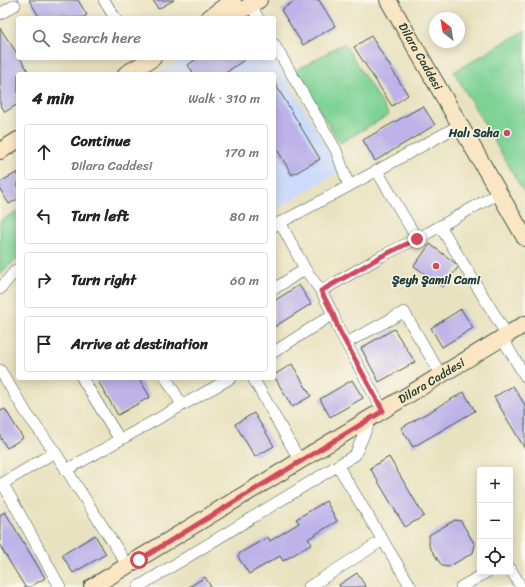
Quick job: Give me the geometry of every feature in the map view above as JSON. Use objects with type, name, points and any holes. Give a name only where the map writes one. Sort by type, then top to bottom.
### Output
[{"type":"street","points":[[104,0],[114,16]]},
{"type":"street","points":[[213,16],[233,0]]},
{"type":"street","name":"Dilara Caddesi","points":[[388,0],[525,238]]},
{"type":"street","points":[[0,14],[15,5]]},
{"type":"street","points":[[234,16],[256,8]]},
{"type":"street","points":[[276,47],[336,150],[349,186]]},
{"type":"street","points":[[129,72],[146,60]]},
{"type":"street","points":[[144,586],[355,455],[377,414],[333,314],[321,291],[305,269],[277,224],[460,125]]},
{"type":"street","points":[[0,151],[16,141]]},
{"type":"street","points":[[377,171],[417,239]]},
{"type":"street","points":[[321,291],[382,256],[417,239],[499,193]]},
{"type":"street","points":[[440,226],[525,376]]},
{"type":"street","points":[[276,288],[305,269]]},
{"type":"street","points":[[0,289],[16,272]]},
{"type":"street","points":[[346,343],[404,312],[441,375]]},
{"type":"street","points":[[276,351],[333,314]]},
{"type":"street","name":"Dilara Caddesi","points":[[98,586],[128,566],[525,324]]},
{"type":"street","points":[[0,370],[27,414],[55,452],[128,566]]},
{"type":"street","points":[[83,380],[120,440]]},
{"type":"street","points":[[167,380],[182,405]]},
{"type":"street","points":[[66,470],[227,380]]},
{"type":"street","points":[[254,380],[300,461]]},
{"type":"street","points":[[55,452],[1,484],[60,587]]},
{"type":"street","points":[[338,466],[411,587]]},
{"type":"street","points":[[309,587],[383,540]]},
{"type":"street","points":[[513,573],[521,587]]},
{"type":"street","points":[[461,587],[482,575]]},
{"type":"shaded area","points":[[180,60],[276,60],[340,171],[276,210],[276,72],[160,72]]},
{"type":"green space","name":"Halı Saha","points":[[525,30],[525,194],[454,72]]},
{"type":"green space","points":[[344,43],[389,115],[340,143],[295,71]]},
{"type":"green space","points":[[16,212],[16,260],[0,275],[0,221]]},
{"type":"building","points":[[29,0],[78,0],[87,15],[85,16],[39,16]]},
{"type":"building","points":[[153,0],[174,0],[158,9]]},
{"type":"building","points":[[296,0],[319,0],[335,26],[303,45],[281,10]]},
{"type":"building","points":[[0,28],[16,52],[16,60],[21,60],[29,72],[16,72],[16,105],[5,112],[0,104]]},
{"type":"building","points":[[371,36],[408,95],[392,106],[354,47]]},
{"type":"building","points":[[195,60],[244,60],[227,72],[193,72],[188,65]]},
{"type":"building","points":[[276,85],[320,159],[292,175],[276,147]]},
{"type":"building","points":[[423,106],[435,125],[375,161],[363,140]]},
{"type":"building","points":[[16,173],[16,200],[9,204],[0,189],[0,182]]},
{"type":"building","name":"Şeyh Şamil Cami","points":[[430,244],[459,266],[443,287],[414,266]]},
{"type":"building","points":[[299,285],[311,304],[276,326],[276,300]]},
{"type":"building","points":[[461,309],[473,328],[442,347],[431,328]]},
{"type":"building","points":[[394,329],[415,362],[379,382],[361,348]]},
{"type":"building","points":[[292,364],[311,396],[292,407],[276,379],[276,374]]},
{"type":"building","points":[[140,380],[150,397],[118,415],[98,381]]},
{"type":"building","points":[[352,380],[363,398],[330,417],[320,399]]},
{"type":"building","points":[[513,386],[525,405],[525,449],[494,397]]},
{"type":"building","points":[[464,392],[475,411],[413,447],[401,428]]},
{"type":"building","points":[[0,409],[1,411],[5,409],[23,438],[7,448],[0,437]]},
{"type":"building","points":[[254,413],[274,446],[255,457],[235,424]]},
{"type":"building","points":[[389,457],[424,516],[405,527],[370,468]]},
{"type":"building","points":[[326,501],[337,521],[308,539],[312,544],[283,561],[280,556],[249,574],[238,557],[240,553],[268,537],[270,541],[299,523],[296,519]]},
{"type":"building","points":[[5,512],[45,578],[30,587],[25,587],[0,546],[0,515]]},
{"type":"building","points":[[455,520],[461,521],[475,545],[473,553],[448,567],[442,566],[429,546],[429,535]]},
{"type":"building","points":[[95,535],[106,554],[73,573],[62,555]]},
{"type":"building","points":[[357,573],[366,587],[340,587],[339,585]]},
{"type":"building","points":[[205,577],[211,587],[189,587]]},
{"type":"place","name":"Halı Saha","points":[[507,133]]},
{"type":"place","name":"Şeyh Şamil Cami","points":[[436,266]]},
{"type":"route","points":[[139,560],[383,411],[339,330],[333,314],[321,291],[382,256],[417,239]]}]
